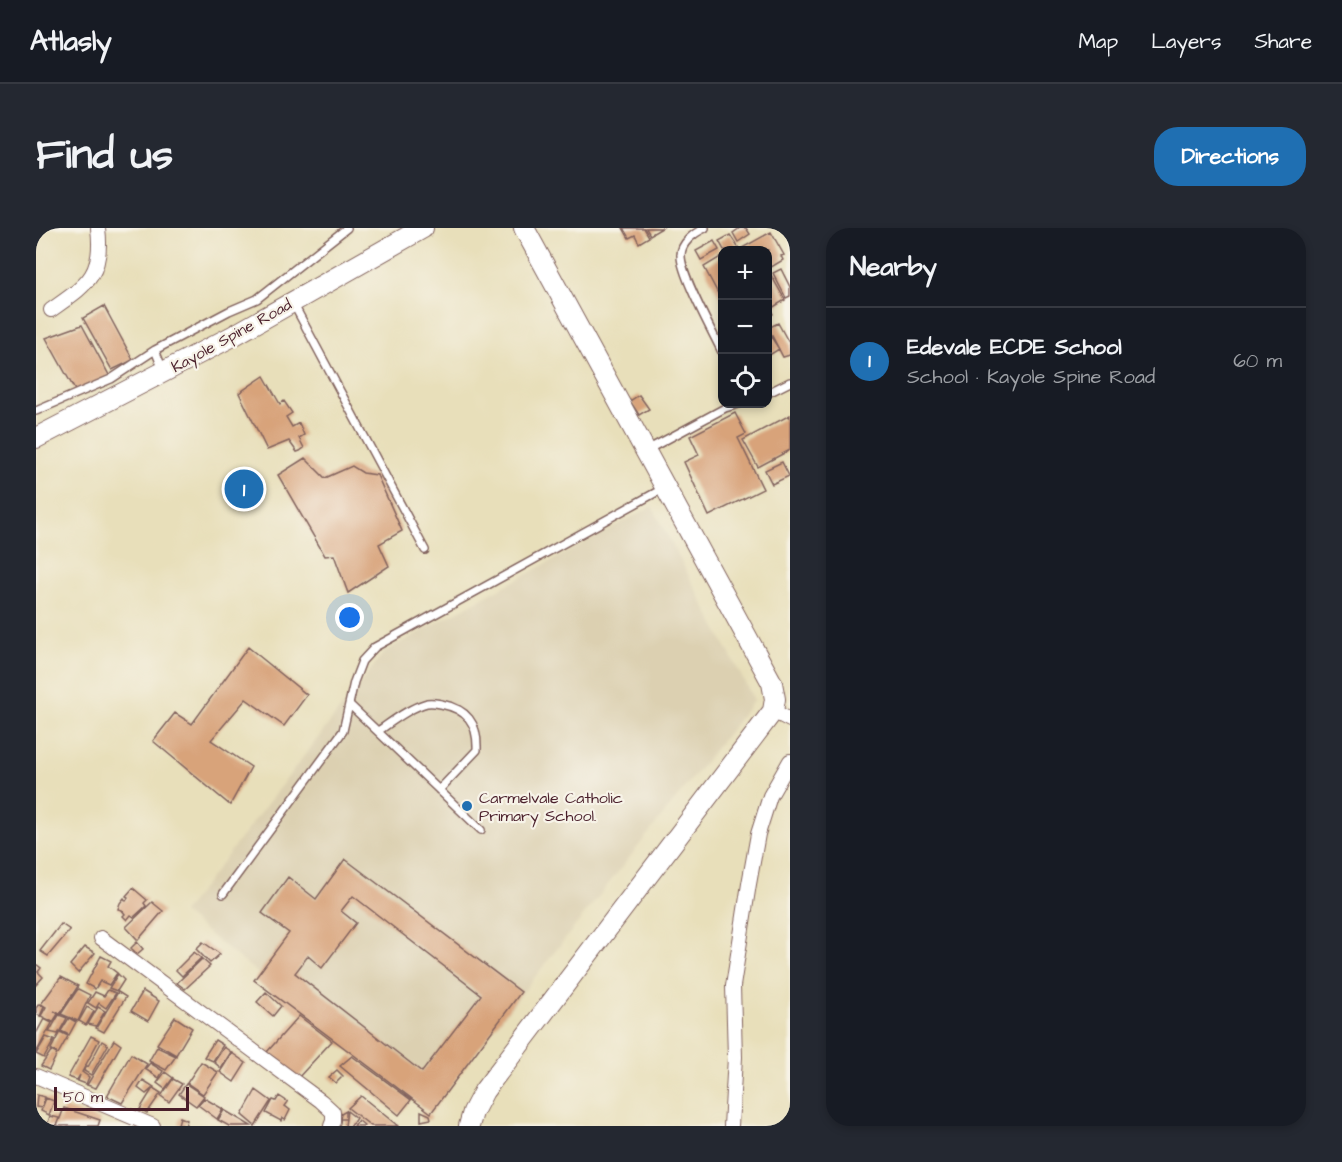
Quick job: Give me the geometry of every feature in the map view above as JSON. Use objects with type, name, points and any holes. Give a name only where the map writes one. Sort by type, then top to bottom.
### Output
[{"type":"street","points":[[51,310],[87,283],[90,278],[98,262],[100,245],[98,228]]},
{"type":"street","name":"Kayole Spine Road","points":[[36,438],[231,337],[423,228]]},
{"type":"street","points":[[469,1126],[473,1112],[484,1091],[508,1058],[782,716],[775,699],[772,682],[524,228]]},
{"type":"street","points":[[731,1126],[735,1057],[733,987],[749,884],[758,834],[770,796],[790,761]]},
{"type":"street","points":[[101,938],[321,1101],[333,1112],[331,1126]]},
{"type":"street","points":[[36,1076],[153,1126]]},
{"type":"lane","points":[[36,411],[111,379],[155,350],[256,299],[347,228]]},
{"type":"lane","points":[[705,228],[696,232],[685,243],[680,254],[683,270],[718,341]]},
{"type":"lane","points":[[292,301],[425,550]]},
{"type":"lane","points":[[155,350],[164,372]]},
{"type":"lane","points":[[772,391],[790,382]]},
{"type":"lane","points":[[645,451],[725,408]]},
{"type":"lane","points":[[223,894],[343,731],[354,682],[362,661],[375,647],[664,488]]},
{"type":"lane","points":[[378,731],[407,711],[430,702],[455,706],[468,716],[478,733],[477,750],[439,790]]},
{"type":"lane","points":[[350,705],[481,830]]},
{"type":"shaded area","name":"Carmelvale Catholic Primary School.","points":[[652,506],[754,700],[429,1111],[183,913],[385,651]]},
{"type":"building","points":[[623,228],[644,228],[649,237],[639,243],[635,235],[629,238]]},
{"type":"building","points":[[646,228],[662,228],[650,235]]},
{"type":"building","points":[[740,228],[746,228],[750,234],[738,242],[733,233]]},
{"type":"building","points":[[771,232],[784,255],[781,256],[783,260],[772,267],[772,246],[746,246]]},
{"type":"building","points":[[730,235],[737,246],[722,246],[719,241]]},
{"type":"building","points":[[714,241],[718,248],[718,251],[701,260],[696,251]]},
{"type":"building","points":[[718,258],[718,293],[704,267]]},
{"type":"building","points":[[781,269],[790,287],[790,296],[786,298],[773,273]]},
{"type":"building","points":[[772,277],[785,300],[772,308]]},
{"type":"building","points":[[104,306],[133,360],[112,370],[83,318]]},
{"type":"building","points":[[778,323],[790,345],[790,355],[783,357],[772,336],[772,326]]},
{"type":"building","points":[[82,325],[110,377],[76,392],[46,338]]},
{"type":"building","points":[[772,338],[779,349],[772,353]]},
{"type":"building","points":[[264,376],[280,404],[284,401],[292,413],[286,417],[292,427],[299,423],[304,435],[299,438],[304,448],[300,451],[297,452],[289,441],[267,450],[239,393]]},
{"type":"building","points":[[639,395],[649,409],[639,415],[630,401]]},
{"type":"building","points":[[735,413],[746,434],[738,438],[763,489],[709,516],[684,462],[699,455],[690,436]]},
{"type":"building","points":[[790,415],[790,450],[758,467],[743,440]]},
{"type":"building","points":[[305,458],[325,478],[352,466],[363,473],[377,475],[402,531],[379,544],[389,566],[348,593],[334,555],[325,556],[278,475]]},
{"type":"building","points":[[782,462],[789,476],[772,484],[765,470]]},
{"type":"building","points":[[248,647],[307,695],[284,726],[246,699],[211,740],[251,767],[230,805],[153,741],[175,713],[192,724]]},
{"type":"building","points":[[345,859],[521,992],[431,1113],[254,980],[289,933],[262,913],[288,877],[316,899]],"holes":[[[353,896],[481,995],[422,1072],[295,973],[308,956],[322,968],[356,923],[341,911]]]},
{"type":"building","points":[[133,888],[147,900],[144,903],[146,906],[127,920],[122,910],[118,909],[124,898],[126,901],[128,898],[126,896]]},
{"type":"building","points":[[152,902],[163,911],[138,940],[126,927]]},
{"type":"building","points":[[61,924],[70,930],[48,956],[40,951]]},
{"type":"building","points":[[137,942],[143,949],[137,954],[131,948]]},
{"type":"building","points":[[203,942],[220,954],[210,963],[196,949]]},
{"type":"building","points":[[85,947],[95,953],[78,973],[70,965]]},
{"type":"building","points":[[194,952],[201,958],[182,976],[176,970]]},
{"type":"building","points":[[101,956],[111,961],[108,966],[117,973],[109,985],[100,981],[95,989],[86,984]]},
{"type":"building","points":[[202,959],[210,966],[185,989],[177,983]]},
{"type":"building","points":[[36,964],[41,968],[38,972],[43,977],[36,985]]},
{"type":"building","points":[[118,974],[124,980],[117,991],[109,988]]},
{"type":"building","points":[[61,977],[78,986],[60,1014],[54,1011],[58,1014],[53,1022],[41,1016],[46,1007],[41,1004]]},
{"type":"building","points":[[78,989],[90,995],[78,1021],[61,1014]]},
{"type":"building","points":[[108,990],[116,993],[106,1008],[99,1003],[96,1008],[88,1003],[95,992],[104,996]]},
{"type":"building","points":[[143,991],[159,1001],[148,1021],[131,1011]]},
{"type":"building","points":[[118,992],[126,997],[104,1032],[96,1028]]},
{"type":"building","points":[[266,992],[281,1006],[273,1016],[257,1002]]},
{"type":"building","points":[[39,1004],[44,1007],[40,1016],[36,1014]]},
{"type":"building","points":[[87,1007],[94,1011],[86,1025],[79,1021]]},
{"type":"building","points":[[98,1007],[105,1011],[96,1026],[88,1024]]},
{"type":"building","points":[[59,1015],[67,1018],[58,1034],[49,1032]]},
{"type":"building","points":[[299,1016],[332,1041],[297,1079],[267,1052]]},
{"type":"building","points":[[175,1017],[192,1028],[176,1055],[157,1044]]},
{"type":"building","points":[[69,1018],[76,1022],[69,1035],[61,1031]]},
{"type":"building","points":[[44,1019],[52,1023],[36,1053],[36,1034]]},
{"type":"building","points":[[60,1032],[68,1036],[58,1054],[51,1049]]},
{"type":"building","points":[[91,1036],[99,1040],[82,1072],[89,1077],[86,1084],[78,1081],[80,1075],[77,1080],[68,1077]]},
{"type":"building","points":[[46,1037],[54,1040],[44,1058],[36,1054]]},
{"type":"building","points":[[114,1040],[121,1045],[96,1088],[87,1085]]},
{"type":"building","points":[[215,1040],[223,1045],[213,1061],[204,1057]]},
{"type":"building","points":[[102,1041],[108,1045],[91,1075],[84,1071]]},
{"type":"building","points":[[157,1047],[176,1056],[166,1070],[149,1061]]},
{"type":"building","points":[[224,1047],[231,1052],[221,1068],[214,1062]]},
{"type":"building","points":[[51,1051],[57,1054],[49,1070],[41,1066]]},
{"type":"building","points":[[232,1053],[246,1063],[234,1082],[220,1072]]},
{"type":"building","points":[[131,1054],[147,1064],[122,1103],[107,1096]]},
{"type":"building","points":[[352,1056],[411,1100],[399,1115],[340,1066]]},
{"type":"building","points":[[201,1062],[218,1072],[203,1094],[187,1083]]},
{"type":"building","points":[[150,1063],[163,1071],[159,1078],[145,1069]]},
{"type":"building","points":[[337,1070],[343,1076],[336,1083],[329,1077]]},
{"type":"building","points":[[165,1072],[173,1078],[165,1089],[157,1083]]},
{"type":"building","points":[[173,1079],[182,1084],[169,1102],[161,1096]]},
{"type":"building","points":[[143,1080],[154,1087],[146,1094],[138,1088]]},
{"type":"building","points":[[186,1084],[204,1096],[196,1106],[179,1094]]},
{"type":"building","points":[[153,1088],[161,1093],[147,1113],[140,1109]]},
{"type":"building","points":[[256,1090],[271,1101],[255,1126],[242,1115]]},
{"type":"building","points":[[37,1095],[45,1097],[42,1108],[36,1107]]},
{"type":"building","points":[[279,1096],[288,1102],[285,1106],[290,1110],[285,1120],[282,1118],[281,1121],[266,1113],[273,1100],[276,1101]]},
{"type":"building","points":[[361,1096],[398,1126],[371,1126],[348,1108]]},
{"type":"building","points":[[46,1098],[54,1101],[49,1115],[41,1111]]},
{"type":"building","points":[[204,1098],[223,1109],[217,1119],[198,1105]]},
{"type":"building","points":[[64,1108],[100,1120],[98,1126],[57,1126]]},
{"type":"building","points":[[224,1110],[251,1126],[229,1126],[218,1120]]},
{"type":"building","points":[[346,1111],[346,1119],[340,1119],[341,1114]]},
{"type":"building","points":[[347,1111],[356,1118],[351,1126],[345,1126]]},
{"type":"building","points":[[421,1111],[430,1115],[431,1119],[421,1121]]},
{"type":"building","points":[[50,1116],[59,1118],[56,1126],[47,1126]]},
{"type":"building","points":[[180,1117],[187,1120],[185,1126],[178,1124]]},
{"type":"building","points":[[358,1120],[364,1125],[364,1126],[354,1126]]},
{"type":"place","name":"Edevale ECDE School","points":[[244,489]]},
{"type":"place","name":"Carmelvale Catholic Primary School.","points":[[467,806]]}]
